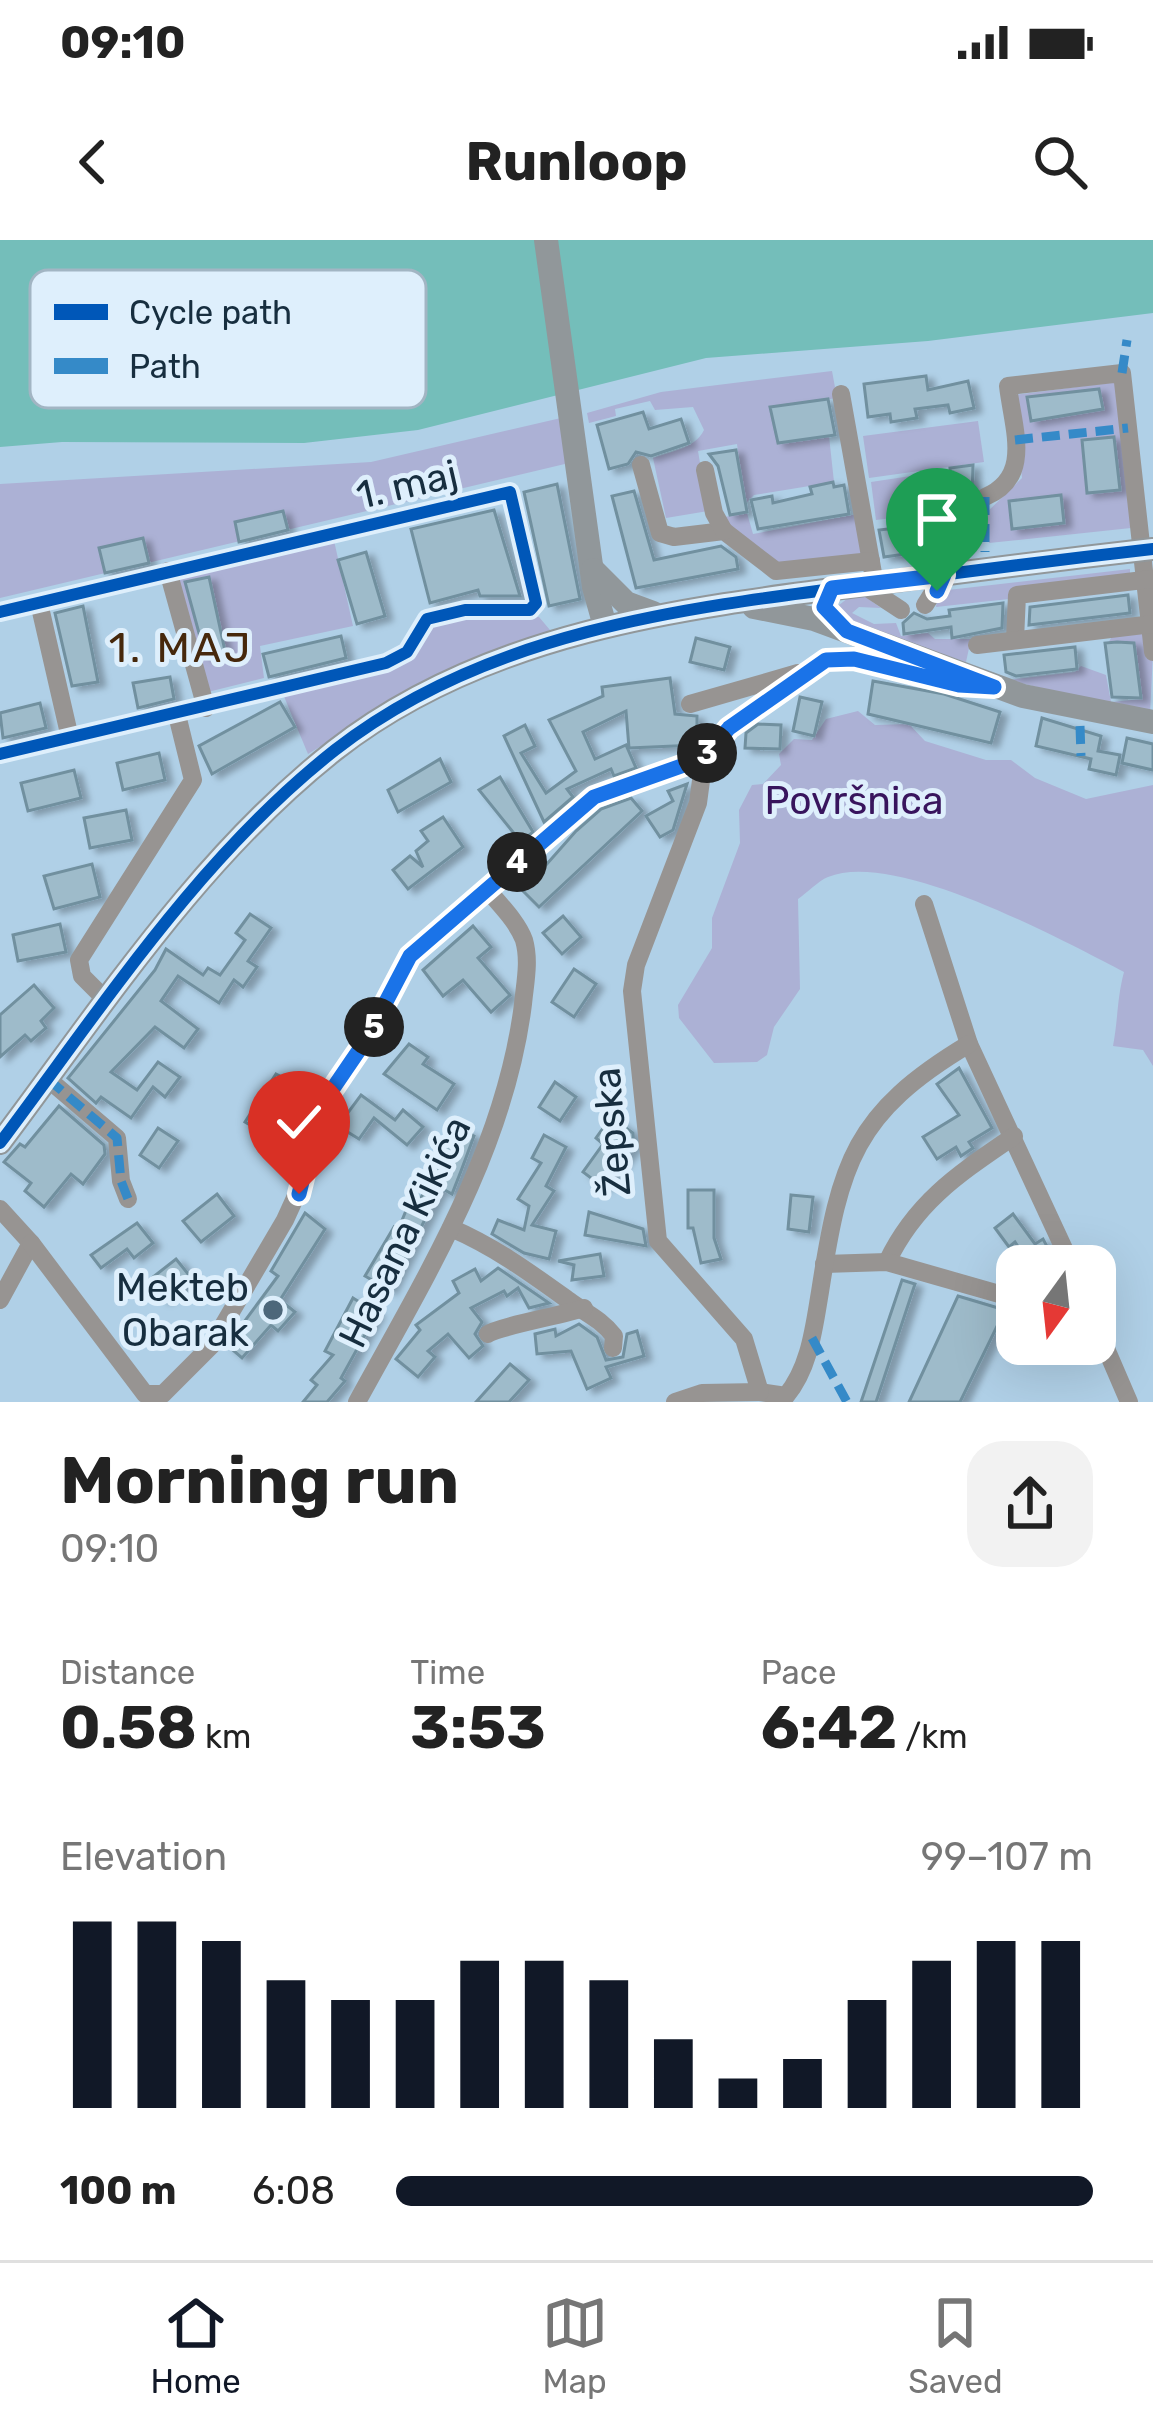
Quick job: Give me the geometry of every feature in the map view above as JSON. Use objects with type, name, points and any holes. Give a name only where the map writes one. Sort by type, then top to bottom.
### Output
[{"type":"main road","points":[[546,240],[593,578],[605,626]]},
{"type":"main road","points":[[0,1143],[193,887],[264,812],[335,750],[416,700],[567,634],[653,613],[832,588],[870,576],[944,575],[1147,550]]},
{"type":"main road","points":[[593,578],[626,603],[653,613]]},
{"type":"main road","points":[[567,634],[593,578]]},
{"type":"main road","points":[[832,588],[826,612],[847,631]]},
{"type":"main road","points":[[728,603],[798,615],[994,687],[1153,722]]},
{"type":"street","points":[[985,497],[1004,489],[1018,467],[1008,386],[1122,373],[1147,550],[1153,652]]},
{"type":"street","points":[[841,394],[870,576],[901,610]]},
{"type":"street","points":[[641,464],[660,532],[674,537],[724,531]]},
{"type":"street","points":[[705,470],[713,513],[724,531],[776,571],[870,576]]},
{"type":"street","name":"1. maj","points":[[0,613],[510,491],[536,603],[530,610],[442,614],[427,619],[407,652],[386,663],[0,754]]},
{"type":"street","points":[[168,572],[206,708]]},
{"type":"street","points":[[925,605],[944,575]]},
{"type":"street","points":[[1015,640],[1017,595],[1149,580]]},
{"type":"street","points":[[39,603],[70,738]]},
{"type":"street","points":[[977,645],[1151,624]]},
{"type":"street","points":[[0,1209],[81,1302],[133,1382],[145,1394],[164,1394],[211,1346],[285,1220],[305,1176],[321,1106],[366,1040],[410,956],[485,888],[594,797],[704,758],[729,728],[826,660],[854,659],[959,685],[994,687]]},
{"type":"street","points":[[689,704],[814,668]]},
{"type":"street","points":[[107,1001],[82,976],[79,960],[193,780],[177,715]]},
{"type":"street","name":"Žepska","points":[[704,758],[698,803],[636,965],[632,991],[658,1241],[744,1339],[760,1392]]},
{"type":"street","name":"Hasana Kikića","points":[[357,1402],[451,1228],[494,1132],[518,1040],[528,964],[523,938],[485,888]]},
{"type":"street","points":[[924,904],[969,1045],[1063,1245]]},
{"type":"street","points":[[675,1402],[702,1393],[786,1396],[799,1375],[853,1158],[873,1118],[913,1080],[969,1045]]},
{"type":"street","points":[[48,1078],[117,1138],[121,1181],[128,1199]]},
{"type":"street","points":[[887,1262],[909,1220],[935,1191],[1014,1136]]},
{"type":"street","points":[[451,1228],[524,1264],[584,1308],[614,1336],[613,1348]]},
{"type":"street","points":[[0,1300],[31,1243]]},
{"type":"street","points":[[824,1264],[887,1262],[996,1293]]},
{"type":"street","points":[[488,1334],[503,1325],[543,1323],[584,1308]]},
{"type":"street","points":[[1114,1365],[1130,1402]]},
{"type":"green space","points":[[832,371],[837,398],[771,407],[779,443],[829,436],[834,482],[754,495],[745,504],[737,444],[698,451],[708,511],[666,518],[653,458],[684,448],[700,436],[704,430],[693,407],[655,410],[650,401],[615,409],[616,416],[589,423],[587,413],[661,392]]},
{"type":"green space","points":[[1115,382],[1131,528],[989,543],[984,515],[1022,478],[1014,395]]},
{"type":"green space","points":[[561,418],[569,463],[0,598],[0,484],[371,462]]},
{"type":"green space","points":[[978,421],[984,462],[869,478],[863,436]]},
{"type":"green space","points":[[944,471],[949,511],[876,520],[871,482]]},
{"type":"green space","points":[[747,513],[753,534],[858,514],[863,553],[780,566],[719,518]]},
{"type":"green space","points":[[333,536],[353,626],[260,646],[264,678],[208,692],[176,575]]},
{"type":"green space","points":[[1130,569],[1130,574],[1009,599],[936,607],[939,591]]},
{"type":"green space","points":[[857,591],[881,608],[859,607],[852,613],[874,624],[896,623],[901,636],[928,633],[935,639],[971,639],[966,662],[844,622],[834,609]]},
{"type":"green space","points":[[539,617],[550,630],[403,696],[308,754],[283,694],[415,654],[433,626],[445,619]]},
{"type":"green space","points":[[1146,630],[1153,652],[1150,714],[1008,680],[1075,672],[1081,666],[1106,675],[1111,702],[1142,699],[1135,642],[1107,645],[1114,633]]},
{"type":"green space","name":"Površnica","points":[[858,711],[875,725],[909,724],[925,741],[986,760],[1011,760],[1035,778],[1086,799],[1153,785],[1153,1066],[1143,1050],[1113,1046],[1124,972],[978,902],[935,886],[857,872],[828,877],[798,899],[800,989],[774,1027],[767,1055],[757,1062],[714,1063],[679,1018],[678,1005],[712,948],[712,918],[740,843],[739,810],[752,785],[763,784],[781,765],[779,754],[794,739],[812,740],[826,719]]},
{"type":"shaded area","points":[[0,240],[1153,240],[1153,313],[928,341],[706,358],[418,430],[304,443],[62,442],[0,447]]},
{"type":"building","points":[[926,376],[928,390],[968,381],[974,408],[950,413],[948,405],[915,409],[917,418],[891,422],[890,414],[868,417],[864,384]]},
{"type":"building","points":[[1099,389],[1103,409],[1031,421],[1027,397]]},
{"type":"building","points":[[828,399],[835,435],[778,443],[770,407]]},
{"type":"building","points":[[643,412],[649,429],[681,419],[689,443],[651,456],[636,452],[628,464],[609,469],[597,425]]},
{"type":"building","points":[[1114,437],[1120,490],[1087,493],[1082,440]]},
{"type":"building","points":[[736,450],[747,512],[730,515],[718,466],[709,454]]},
{"type":"building","points":[[973,465],[972,498],[978,509],[967,510],[970,539],[925,543],[927,551],[884,557],[879,530],[956,521],[950,468]]},
{"type":"building","points":[[833,482],[834,487],[844,485],[849,514],[758,529],[751,500],[772,496],[773,503],[812,494],[810,487]]},
{"type":"building","points":[[557,484],[580,599],[549,606],[524,492]]},
{"type":"building","points":[[634,491],[654,560],[721,546],[736,557],[738,569],[636,588],[612,496]]},
{"type":"building","points":[[1061,495],[1064,523],[1012,529],[1009,501]]},
{"type":"building","points":[[494,510],[520,596],[480,596],[478,590],[430,603],[411,529]]},
{"type":"building","points":[[283,511],[288,530],[239,542],[235,522]]},
{"type":"building","points":[[143,538],[149,563],[105,573],[99,548]]},
{"type":"building","points":[[366,552],[385,616],[357,624],[338,560]]},
{"type":"building","points":[[209,577],[225,651],[205,655],[185,582]]},
{"type":"building","points":[[1128,595],[1130,613],[1029,625],[1030,607]]},
{"type":"building","points":[[1003,603],[1002,628],[952,638],[951,627],[904,634],[903,623],[914,613],[927,619],[950,616],[949,610]]},
{"type":"building","points":[[83,606],[98,682],[72,686],[55,613]]},
{"type":"building","points":[[341,636],[346,658],[269,677],[263,654]]},
{"type":"building","points":[[696,638],[730,647],[724,670],[690,662]]},
{"type":"building","points":[[1105,643],[1134,643],[1141,698],[1112,697]]},
{"type":"building","points":[[1075,647],[1077,669],[1016,676],[1006,672],[1004,655]]},
{"type":"building","points":[[170,677],[174,699],[138,708],[133,683]]},
{"type":"building","points":[[670,678],[675,714],[697,716],[697,745],[629,748],[626,711],[583,732],[595,759],[626,745],[636,768],[614,776],[611,769],[567,789],[573,797],[544,822],[504,736],[525,725],[535,746],[521,753],[546,793],[576,771],[549,720],[603,696],[602,687]]},
{"type":"building","points":[[873,681],[944,694],[1000,712],[991,743],[868,714]]},
{"type":"building","points":[[800,697],[822,702],[814,736],[793,731]]},
{"type":"building","points":[[280,702],[295,727],[212,774],[199,746]]},
{"type":"building","points":[[40,703],[46,728],[3,738],[0,713]]},
{"type":"building","points":[[1042,718],[1101,736],[1098,751],[1120,755],[1116,775],[1089,769],[1091,759],[1036,746]]},
{"type":"building","points":[[758,724],[781,725],[780,749],[745,748],[746,733]]},
{"type":"building","points":[[1127,738],[1153,744],[1153,770],[1122,763]]},
{"type":"building","points":[[159,753],[165,780],[123,790],[117,763]]},
{"type":"building","points":[[440,759],[451,782],[398,812],[388,790]]},
{"type":"building","points":[[74,770],[81,798],[28,811],[21,783]]},
{"type":"building","points":[[500,777],[533,832],[521,842],[479,790]]},
{"type":"building","points":[[687,784],[673,830],[660,837],[646,816],[673,801],[668,791]]},
{"type":"building","points":[[631,798],[642,811],[539,907],[523,891],[601,809]]},
{"type":"building","points":[[126,810],[132,840],[90,848],[84,818]]},
{"type":"building","points":[[443,817],[463,847],[408,889],[393,870],[410,856],[423,867],[416,851],[428,841],[421,831]]},
{"type":"building","points":[[92,864],[100,897],[54,909],[44,876]]},
{"type":"building","points":[[250,914],[271,928],[248,961],[257,967],[243,987],[234,980],[219,1003],[178,976],[161,1001],[198,1029],[184,1048],[155,1027],[111,1072],[137,1090],[158,1062],[180,1077],[165,1097],[153,1087],[131,1118],[101,1097],[96,1103],[68,1078],[155,970],[166,949],[203,975],[208,968],[220,975],[245,940],[236,933]]},
{"type":"building","points":[[563,916],[581,937],[562,954],[543,933]]},
{"type":"building","points":[[60,924],[66,952],[18,961],[13,935]]},
{"type":"building","points":[[473,926],[491,947],[478,958],[510,995],[491,1012],[463,980],[443,996],[423,970]]},
{"type":"building","points":[[574,969],[596,984],[574,1017],[552,1002]]},
{"type":"building","points":[[34,985],[54,1008],[41,1021],[46,1028],[31,1041],[25,1035],[0,1057],[0,1015]]},
{"type":"building","points":[[409,1044],[428,1057],[423,1064],[454,1084],[437,1110],[384,1074]]},
{"type":"building","points":[[959,1068],[992,1128],[969,1142],[973,1148],[961,1156],[956,1147],[937,1159],[923,1137],[959,1115],[937,1084]]},
{"type":"building","points":[[276,1074],[294,1083],[272,1138],[245,1122]]},
{"type":"building","points":[[555,1082],[576,1097],[560,1121],[539,1107]]},
{"type":"building","points":[[361,1095],[395,1120],[403,1110],[423,1127],[407,1145],[374,1118],[359,1139],[338,1126]]},
{"type":"building","points":[[59,1106],[104,1145],[105,1154],[83,1184],[71,1174],[44,1207],[25,1191],[31,1183],[4,1162],[20,1144],[25,1147]]},
{"type":"building","points":[[611,1117],[633,1133],[634,1146],[603,1187],[583,1172],[603,1144],[596,1138]]},
{"type":"building","points":[[453,1126],[474,1136],[461,1171],[452,1194],[441,1188],[389,1290],[365,1276],[394,1227],[398,1230],[412,1196],[420,1200]]},
{"type":"building","points":[[158,1128],[178,1141],[159,1168],[140,1155]]},
{"type":"building","points":[[544,1135],[566,1147],[546,1186],[554,1191],[532,1225],[556,1231],[549,1259],[524,1253],[492,1234],[498,1220],[524,1230],[529,1206],[518,1199],[541,1163],[532,1158]]},
{"type":"building","points":[[688,1190],[714,1190],[714,1238],[721,1259],[701,1263],[693,1228],[688,1228]]},
{"type":"building","points":[[217,1194],[234,1216],[201,1242],[183,1221]]},
{"type":"building","points":[[791,1195],[813,1197],[809,1232],[788,1229]]},
{"type":"building","points":[[589,1212],[643,1229],[646,1246],[585,1235]]},
{"type":"building","points":[[305,1213],[325,1229],[280,1300],[295,1312],[278,1331],[271,1325],[242,1358],[227,1345],[278,1276],[271,1271]]},
{"type":"building","points":[[1013,1214],[1035,1244],[1043,1239],[1046,1245],[1008,1245],[995,1228]]},
{"type":"building","points":[[137,1223],[153,1243],[134,1258],[127,1249],[101,1268],[91,1255]]},
{"type":"building","points":[[600,1254],[604,1276],[572,1280],[574,1265],[558,1261]]},
{"type":"building","points":[[176,1259],[193,1280],[163,1299],[148,1281]]},
{"type":"building","points":[[498,1268],[549,1303],[529,1308],[518,1288],[507,1296],[504,1291],[471,1308],[482,1322],[475,1334],[483,1346],[469,1358],[448,1334],[428,1351],[435,1357],[418,1377],[396,1359],[420,1330],[416,1325],[459,1293],[453,1281],[475,1269],[481,1281]]},
{"type":"building","points":[[902,1280],[915,1284],[876,1402],[861,1402]]},
{"type":"building","points":[[958,1296],[996,1307],[996,1328],[960,1402],[909,1402]]},
{"type":"building","points":[[353,1298],[377,1313],[341,1378],[345,1381],[327,1402],[303,1402],[317,1385],[311,1380],[333,1355],[325,1351]]},
{"type":"building","points":[[579,1324],[597,1337],[606,1360],[623,1357],[627,1334],[637,1331],[644,1356],[606,1367],[611,1378],[587,1389],[571,1351],[537,1354],[535,1334],[555,1329],[556,1336]]},
{"type":"building","points":[[510,1364],[529,1380],[509,1402],[476,1402]]},
{"type":"marked path","points":[[1122,373],[1127,340]]},
{"type":"marked path","points":[[1015,440],[1128,428]]},
{"type":"marked path","points":[[985,497],[985,552]]},
{"type":"marked path","points":[[1080,726],[1081,756]]},
{"type":"marked path","points":[[48,1079],[117,1138],[121,1181],[128,1199]]},
{"type":"marked path","points":[[812,1338],[847,1402]]},
{"type":"cycle path","points":[[0,612],[510,492],[536,603],[530,610],[465,610],[427,619],[407,652],[386,663],[0,754]]},
{"type":"cycle path","points":[[0,1143],[155,935],[240,837],[335,750],[394,710],[456,678],[521,652],[656,616],[1153,549]]},
{"type":"place","name":"Mekteb Obarak","points":[[273,1310]]},
{"type":"district","name":"1. MAJ","points":[[181,648]]},
{"type":"route","points":[[299,1194],[321,1106],[366,1040],[410,956],[594,797],[704,758],[729,728],[826,660],[854,659],[959,685],[994,687],[847,631],[824,607],[832,588],[944,575],[937,591]]}]
